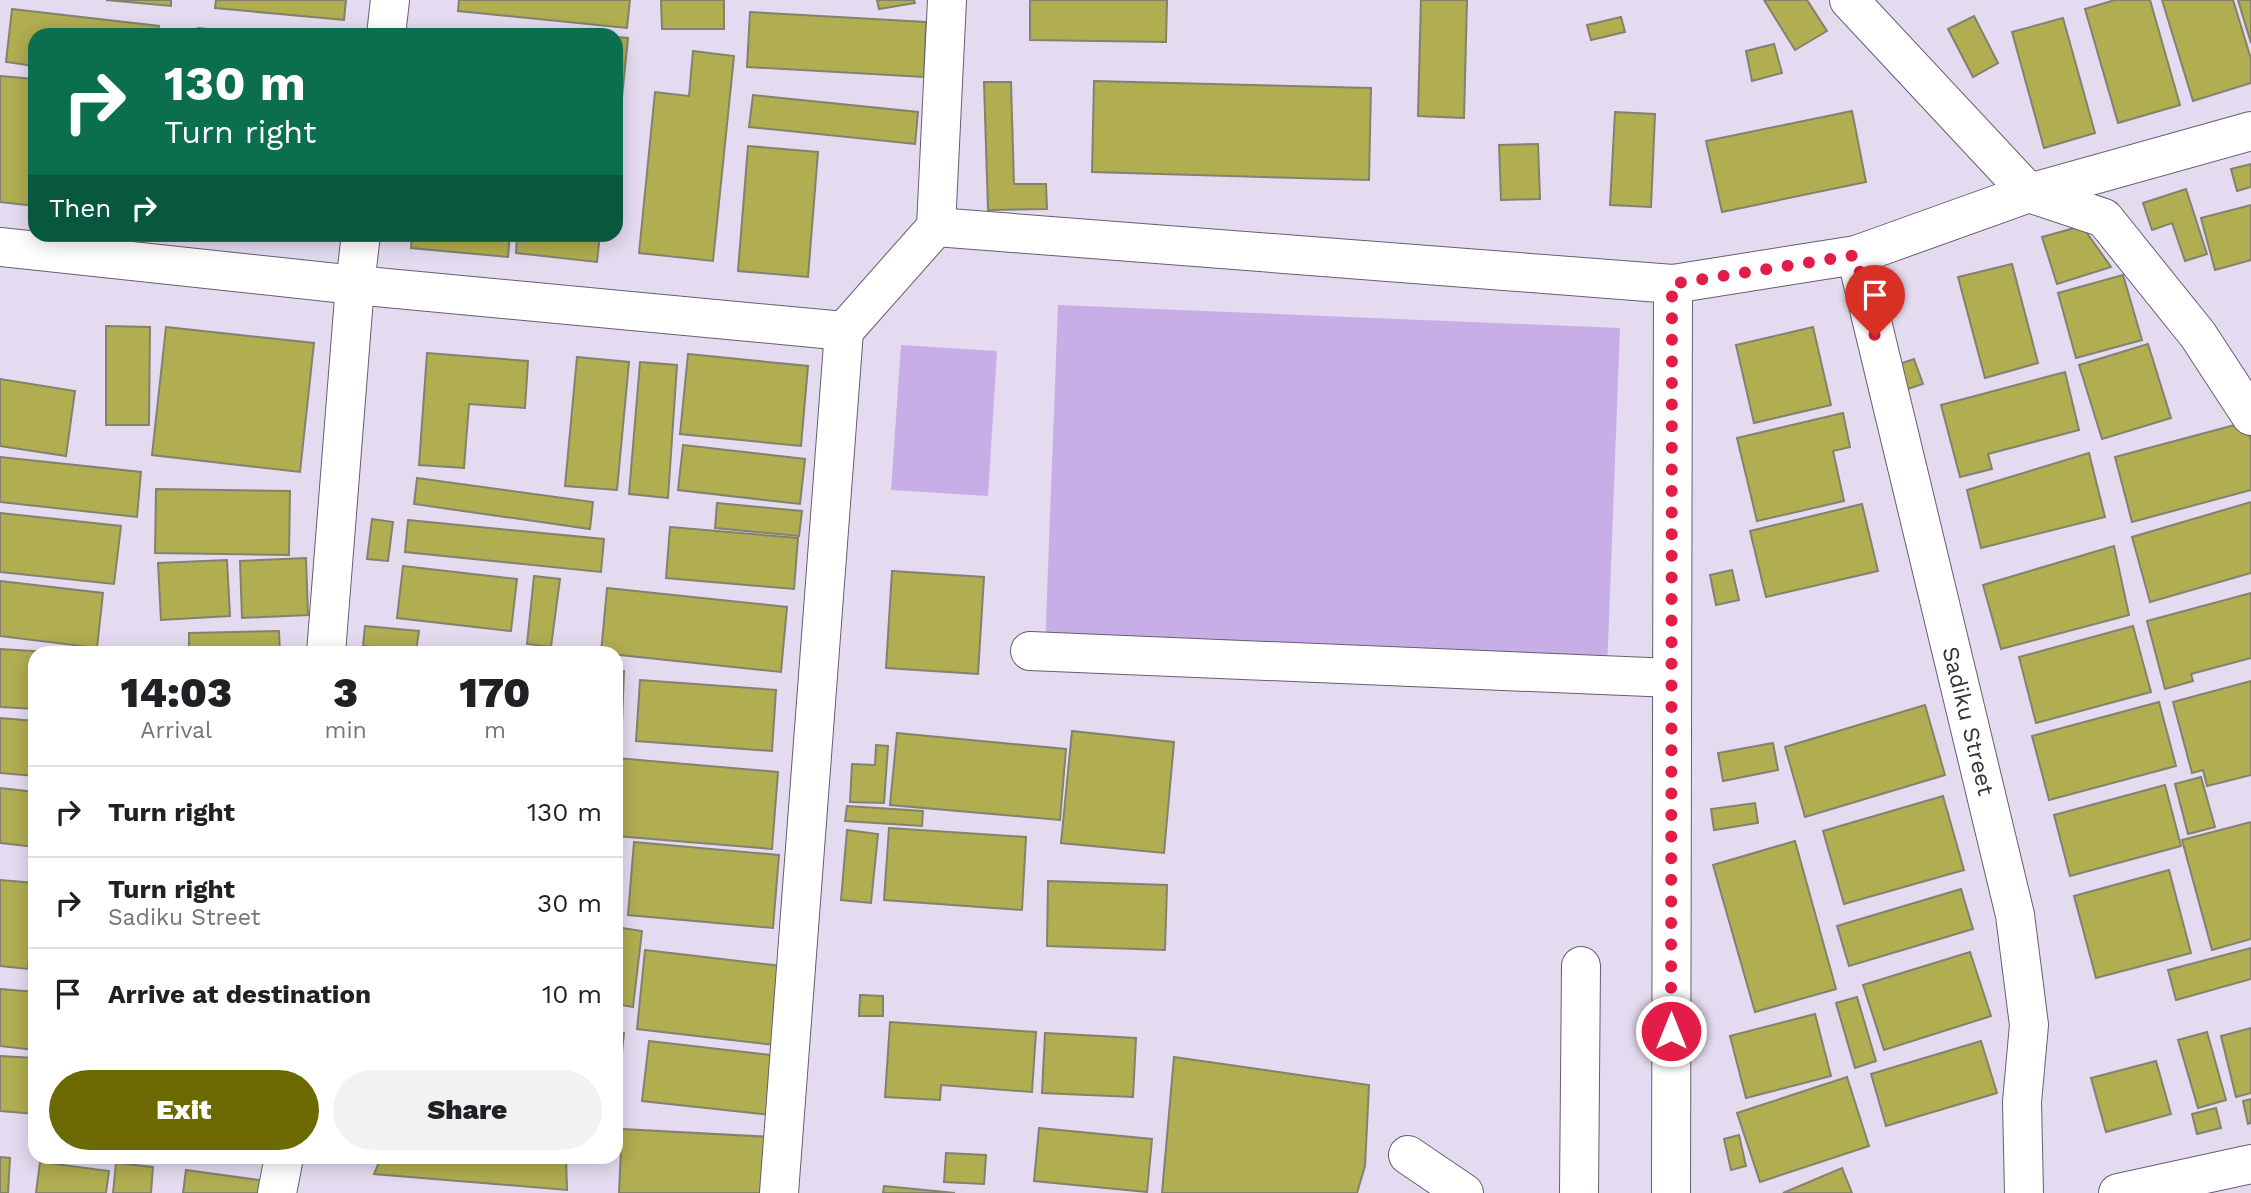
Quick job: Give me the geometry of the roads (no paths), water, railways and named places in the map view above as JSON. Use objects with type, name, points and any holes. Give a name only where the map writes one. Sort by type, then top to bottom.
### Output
[{"type":"street","points":[[387,28],[390,0]]},
{"type":"street","points":[[779,1193],[844,331],[936,227],[947,0]]},
{"type":"street","points":[[1849,0],[2029,193],[2105,218],[2198,335],[2251,416]]},
{"type":"street","points":[[936,227],[1672,284],[1856,255],[2029,193],[2251,131]]},
{"type":"street","points":[[327,646],[360,242]]},
{"type":"street","points":[[0,247],[355,285],[844,331]]},
{"type":"street","name":"Sadiku Street","points":[[1856,255],[2015,915],[2029,1025],[2022,1102],[2024,1193]]},
{"type":"street","points":[[1671,1193],[1672,284]]},
{"type":"street","points":[[1030,651],[1672,678]]},
{"type":"street","points":[[1579,1193],[1581,966]]},
{"type":"street","points":[[1408,1155],[1464,1193]]},
{"type":"street","points":[[277,1193],[283,1164]]},
{"type":"street","points":[[2118,1193],[2251,1164]]}]
